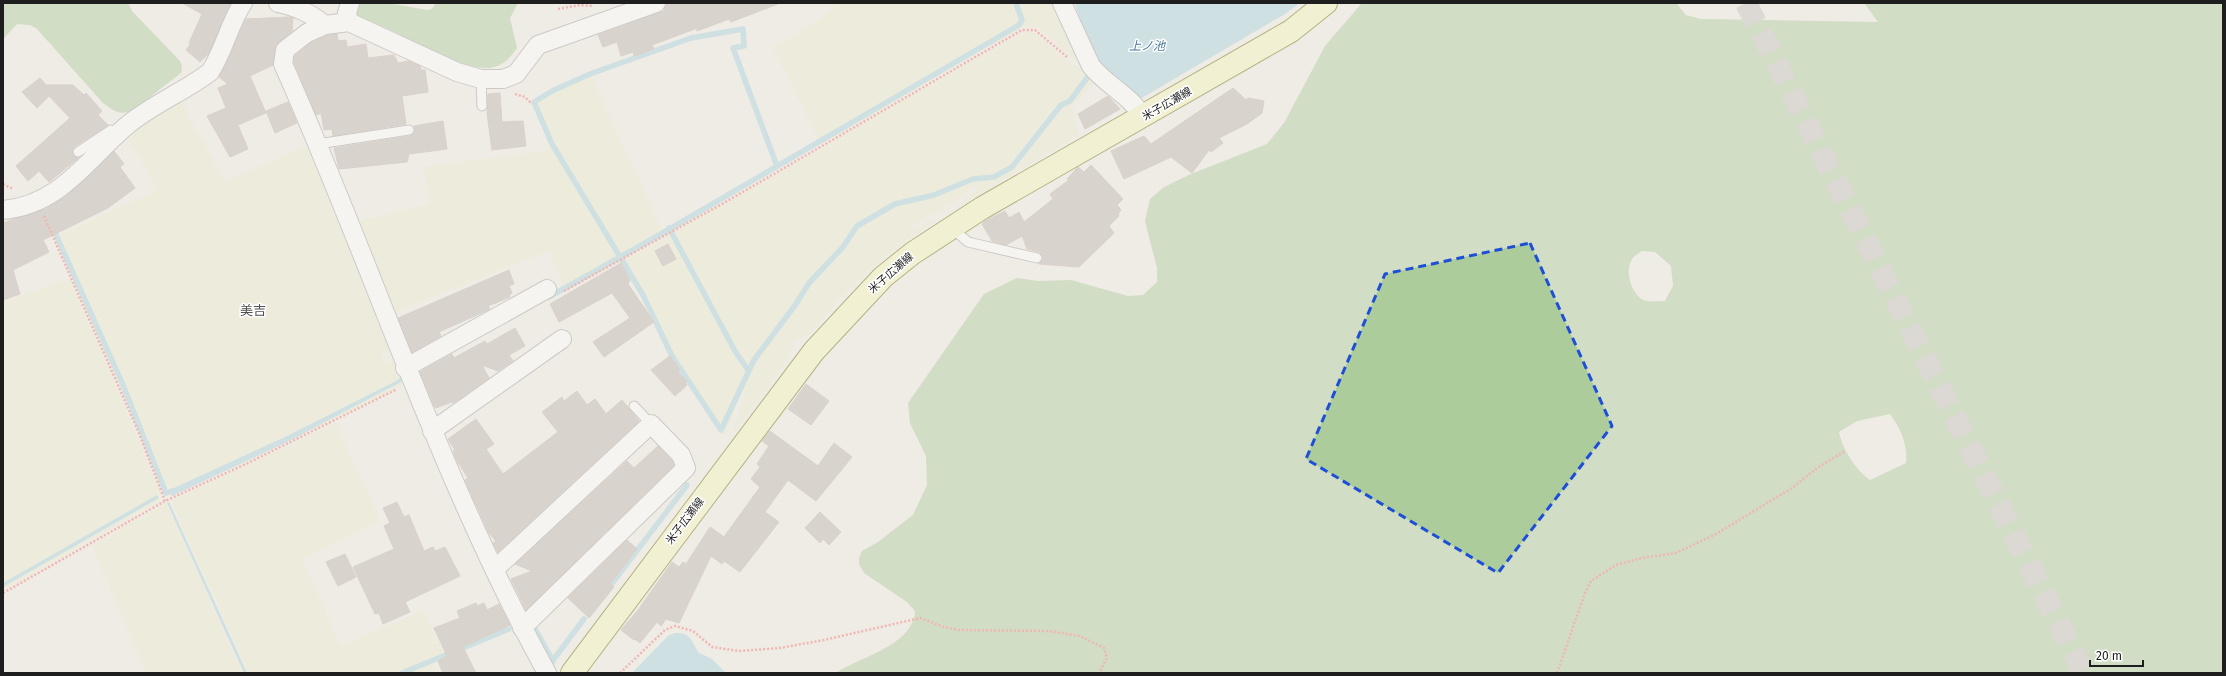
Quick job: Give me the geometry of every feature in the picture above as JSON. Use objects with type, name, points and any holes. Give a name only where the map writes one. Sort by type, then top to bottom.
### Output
[{"type":"main road","name":"米子広瀬線","points":[[572,673],[814,351],[884,277],[913,253],[952,228],[1027,182],[1291,31],[1326,3]]},
{"type":"street","points":[[3,210],[14,209],[37,202],[54,193],[94,159],[130,123],[210,72],[216,62],[230,27],[243,3]]},
{"type":"street","points":[[278,3],[310,13],[325,25]]},
{"type":"street","points":[[349,22],[347,13],[350,3]]},
{"type":"street","points":[[547,673],[522,628],[408,375],[318,144],[283,64],[283,56],[285,50],[307,33],[325,25],[349,22],[457,72],[481,79],[503,79],[516,74],[538,45],[656,3]]},
{"type":"street","points":[[1062,3],[1081,48],[1091,66],[1097,74],[1136,105],[1143,117]]},
{"type":"street","points":[[408,375],[555,291]]},
{"type":"street","points":[[432,431],[562,339]]},
{"type":"street","points":[[495,569],[651,424],[681,455],[686,468],[522,628]]},
{"type":"lane","points":[[481,79],[482,106]]},
{"type":"lane","points":[[78,152],[114,127],[130,123]]},
{"type":"lane","points":[[318,144],[408,130]]},
{"type":"lane","points":[[952,228],[968,242],[1037,258]]},
{"type":"lane","points":[[634,406],[651,424]]},
{"type":"path","points":[[558,9],[580,5],[597,6]]},
{"type":"path","points":[[555,291],[740,194],[1022,30],[1035,30],[1079,66],[1091,66]]},
{"type":"path","points":[[37,202],[139,433],[166,501]]},
{"type":"path","points":[[3,593],[166,501],[248,463],[408,375]]},
{"type":"path","points":[[1557,673],[1585,593],[1591,581],[1616,565],[1642,558],[1676,553],[1716,534],[1792,488],[1817,468],[1845,452]]},
{"type":"path","points":[[620,673],[665,630],[681,626],[693,631],[712,647],[739,651],[780,648],[824,640],[920,618],[959,630],[1049,631],[1080,636],[1104,648],[1107,658],[1098,673]]},
{"type":"highlighted area","points":[[1530,243],[1612,426],[1498,573],[1306,459],[1385,274]]},
{"type":"green space","points":[[3,3],[128,3],[132,11],[180,61],[182,66],[181,73],[133,110],[124,113],[117,112],[103,103],[37,29],[30,25],[17,24],[3,39]]},
{"type":"green space","points":[[357,3],[388,3],[427,10],[432,9],[436,3],[518,3],[510,18],[517,48],[507,60],[494,67],[484,68],[454,61],[376,23],[361,18],[356,14]]},
{"type":"green space","points":[[831,3],[1057,3],[1081,63],[1066,54],[1039,28],[1032,26],[1024,27],[821,145],[772,46],[795,36],[834,8]]},
{"type":"green space","points":[[1362,3],[1676,3],[1686,15],[1701,19],[1878,22],[1864,3],[2223,3],[2223,673],[836,673],[896,642],[912,623],[915,611],[907,602],[864,573],[859,564],[859,558],[862,551],[878,542],[913,515],[927,485],[926,456],[910,423],[908,403],[984,294],[1017,278],[1038,281],[1071,280],[1128,296],[1143,295],[1157,282],[1157,268],[1145,221],[1150,199],[1164,187],[1191,174],[1267,144],[1284,123],[1325,46]],"holes":[[[1642,251],[1655,252],[1671,266],[1673,286],[1665,301],[1642,300],[1636,294],[1631,285],[1629,274],[1630,264],[1633,258]],[[1890,414],[1903,437],[1906,450],[1906,463],[1870,480],[1850,459],[1843,445],[1839,432],[1857,421]]]},
{"type":"green space","points":[[1029,31],[1041,37],[1064,59],[1095,76],[1092,85],[1072,109],[1079,135],[953,210],[978,188],[976,185],[950,205],[911,226],[912,229],[943,215],[885,257],[838,300],[811,333],[795,340],[782,369],[733,433],[732,431],[745,392],[742,390],[726,436],[717,428],[696,392],[671,356],[656,322],[622,262],[1016,36]]},
{"type":"green space","points":[[590,73],[664,234],[565,288],[548,251],[391,314],[354,222],[430,204],[423,167],[551,150],[532,101]]},
{"type":"green space","points":[[180,99],[225,182],[311,144],[391,349],[381,353],[385,364],[395,360],[405,384],[323,425],[171,496],[170,494],[165,495],[132,413],[56,237],[157,190],[126,134]]},
{"type":"green space","points":[[70,278],[160,490],[157,492],[160,501],[3,590],[3,302]]},
{"type":"green space","points":[[336,423],[380,521],[302,559],[341,646],[424,610],[445,656],[431,662],[437,673],[248,673],[171,501]]},
{"type":"green space","points":[[166,503],[242,673],[146,673],[92,546]]},
{"type":"water","name":"上ノ池","points":[[1075,3],[1300,3],[1285,14],[1140,99],[1099,62],[1081,24]]},
{"type":"water","points":[[401,376],[403,381],[289,441],[172,496],[170,493],[166,495],[165,492],[287,436],[398,380]]},
{"type":"water","points":[[157,495],[159,498],[3,587],[3,583]]},
{"type":"water","points":[[169,502],[247,673],[244,673],[167,503]]},
{"type":"water","points":[[675,633],[681,633],[688,636],[699,653],[712,659],[726,673],[632,673],[668,636]]},
{"type":"building","points":[[182,3],[231,3],[209,53],[200,62],[186,50],[190,45],[189,43],[202,14]]},
{"type":"building","points":[[666,3],[778,4],[731,22],[729,19],[697,31],[697,28],[652,45],[654,49],[634,56],[633,52],[621,56],[617,42],[603,47],[598,35],[664,11]]},
{"type":"building","points":[[293,18],[292,31],[279,42],[275,48],[273,65],[250,76],[266,113],[238,125],[248,149],[230,157],[207,116],[226,108],[218,88],[228,84],[219,77],[246,19]]},
{"type":"building","points":[[337,34],[338,41],[346,40],[347,47],[366,44],[368,58],[394,55],[398,63],[409,61],[420,66],[421,70],[425,70],[428,92],[402,96],[406,124],[333,136],[332,129],[324,130],[321,113],[316,115],[294,63],[295,56],[312,42],[328,35]]},
{"type":"building","points":[[40,78],[46,85],[73,85],[84,95],[86,93],[102,111],[98,115],[108,125],[74,147],[73,155],[78,158],[49,182],[39,171],[28,181],[16,166],[70,118],[49,96],[37,108],[22,92]]},
{"type":"building","points":[[1233,88],[1246,100],[1248,98],[1264,101],[1262,113],[1247,124],[1219,138],[1223,143],[1211,152],[1209,150],[1192,173],[1171,157],[1124,179],[1111,151],[1144,136],[1151,144]]},
{"type":"building","points":[[500,93],[502,122],[523,121],[526,146],[492,150],[487,113],[488,94]]},
{"type":"building","points":[[1108,96],[1120,109],[1085,129],[1078,114]]},
{"type":"building","points":[[288,102],[297,123],[275,133],[266,111]]},
{"type":"building","points":[[443,121],[447,149],[409,154],[407,162],[339,169],[334,148],[410,136],[415,132],[414,126]]},
{"type":"building","points":[[114,151],[124,164],[120,167],[135,188],[108,208],[43,240],[49,252],[13,270],[20,294],[3,300],[3,223],[46,209],[64,198]]},
{"type":"building","points":[[1091,165],[1123,199],[1117,205],[1121,210],[1118,214],[1119,216],[1109,226],[1114,233],[1079,267],[1039,264],[1043,260],[1043,256],[1039,252],[1027,249],[1022,236],[1006,245],[992,241],[982,224],[985,221],[1005,211],[1009,218],[1019,212],[1024,222],[1053,199],[1050,194],[1069,180],[1067,179],[1078,167],[1084,172]]},
{"type":"building","points":[[668,244],[676,259],[663,266],[655,251]]},
{"type":"building","points":[[621,263],[630,280],[628,284],[654,322],[604,357],[593,342],[630,318],[612,293],[559,322],[550,304]]},
{"type":"building","points":[[509,270],[514,284],[509,286],[512,293],[509,295],[510,297],[488,306],[490,309],[439,332],[441,336],[412,352],[398,318]]},
{"type":"building","points":[[515,328],[525,346],[509,355],[513,361],[498,371],[482,365],[489,378],[453,403],[452,402],[436,408],[434,406],[420,372],[452,354],[454,358],[485,341],[487,344]]},
{"type":"building","points":[[670,356],[680,370],[678,372],[687,381],[685,383],[687,385],[675,396],[651,370]]},
{"type":"building","points":[[806,384],[829,401],[811,425],[788,409]]},
{"type":"building","points":[[577,391],[587,405],[595,399],[606,414],[622,400],[639,421],[498,552],[493,543],[496,541],[489,533],[465,480],[468,478],[457,461],[453,451],[455,450],[448,439],[476,419],[494,444],[486,449],[503,474],[558,432],[542,412],[562,397],[564,401]]},
{"type":"building","points":[[770,431],[818,466],[834,443],[852,457],[816,501],[788,480],[765,512],[779,522],[740,572],[724,561],[722,564],[711,556],[679,623],[666,619],[661,626],[657,622],[640,643],[635,639],[634,640],[621,630],[638,610],[672,562],[679,567],[683,562],[686,564],[710,527],[724,537],[760,487],[751,479],[760,467],[757,464],[769,446],[762,441]]},
{"type":"building","points":[[658,446],[674,465],[526,610],[511,579],[532,571],[515,564],[627,461],[634,468]]},
{"type":"building","points":[[397,502],[404,517],[409,515],[424,551],[433,547],[435,551],[445,547],[460,576],[405,602],[410,612],[383,624],[379,613],[375,614],[353,567],[394,549],[384,526],[390,523],[383,508]]},
{"type":"building","points":[[820,512],[841,532],[829,545],[823,539],[820,543],[805,528]]},
{"type":"building","points":[[627,540],[637,549],[610,584],[614,587],[589,618],[568,598]]},
{"type":"building","points":[[345,554],[356,577],[338,586],[326,562]]},
{"type":"building","points":[[476,603],[477,606],[484,603],[487,610],[499,604],[510,625],[463,647],[476,673],[443,673],[438,661],[447,656],[434,628],[460,618],[457,611]]},
{"type":"waterway","points":[[549,297],[661,234],[1019,25],[1022,20],[1016,3]]},
{"type":"waterway","points":[[777,166],[733,48],[744,46],[743,29],[691,38],[590,74],[554,90],[534,102],[552,144],[643,295],[672,356],[721,430],[754,360],[796,304],[809,283],[843,247],[857,226],[895,204],[934,195],[973,179],[994,177],[1012,167],[1061,105],[1070,101],[1092,71]]},
{"type":"waterway","points":[[53,228],[123,385],[166,493],[172,491]]},
{"type":"waterway","points":[[669,228],[735,351],[748,370]]},
{"type":"waterway","points":[[607,590],[687,485]]},
{"type":"waterway","points":[[547,668],[584,619]]},
{"type":"waterway","points":[[534,627],[553,661]]},
{"type":"waterway","points":[[402,673],[509,629]]},
{"type":"tunnel","points":[[1746,3],[2084,673]]},
{"type":"district","name":"美吉","points":[[253,310]]}]
